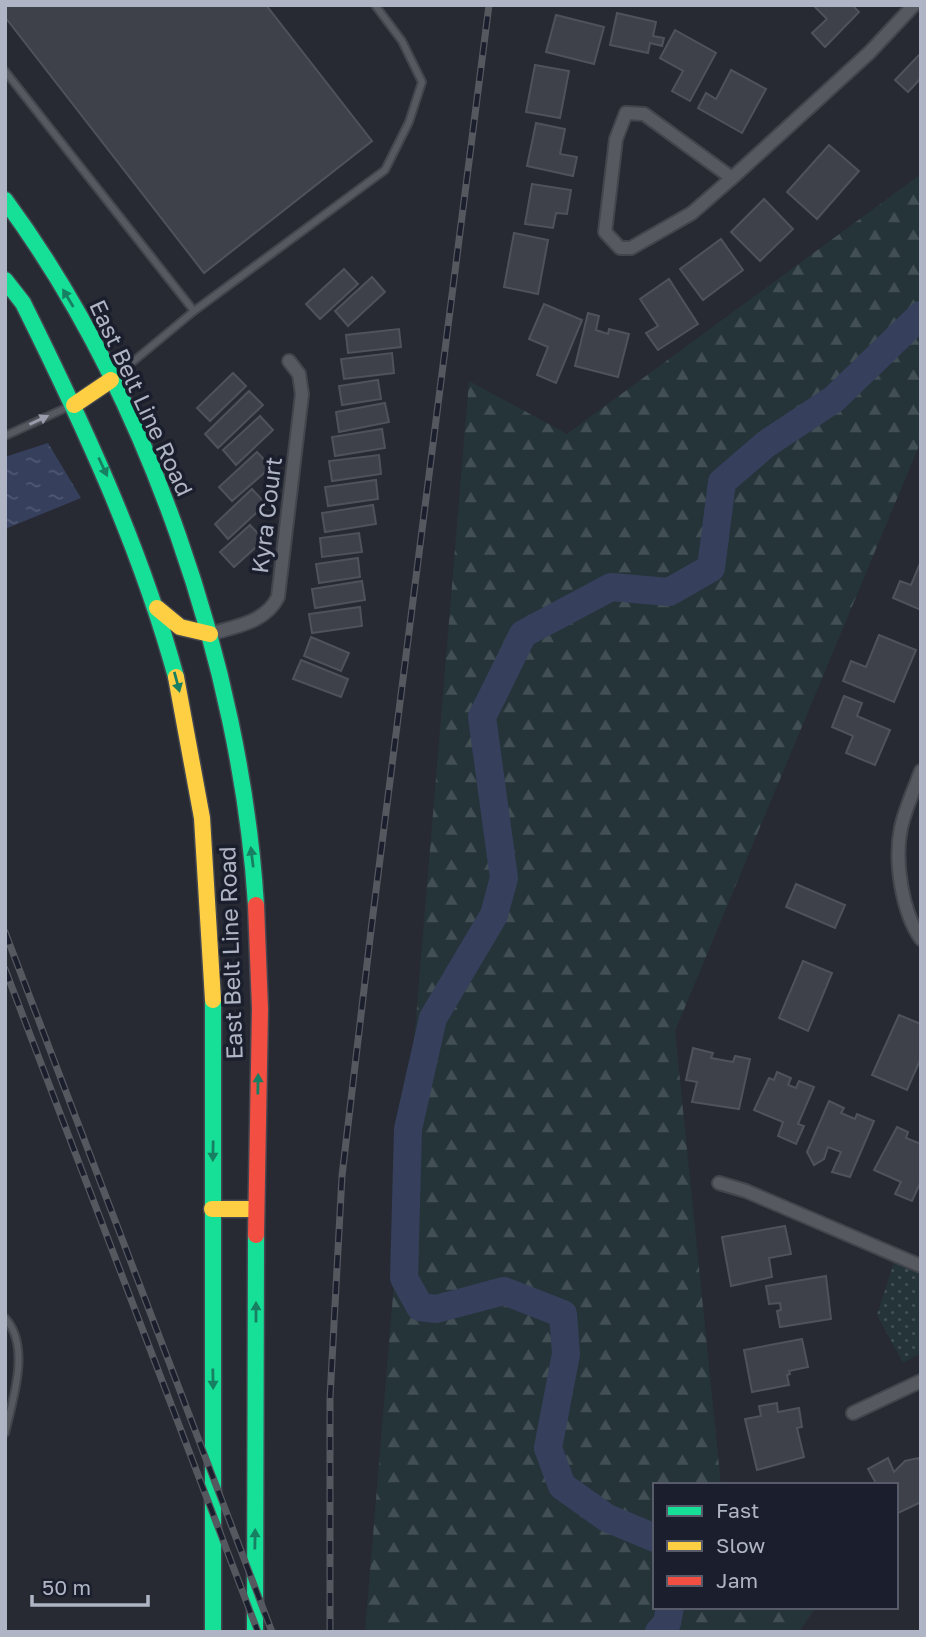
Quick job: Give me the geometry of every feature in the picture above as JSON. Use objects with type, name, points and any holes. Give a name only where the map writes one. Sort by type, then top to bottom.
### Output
[{"type":"main road","name":"East Belt Line Road","points":[[5,200],[25,226],[83,323],[156,477],[190,563],[224,682],[246,806],[256,888],[258,1021],[255,1632]]},
{"type":"main road","name":"East Belt Line Road","points":[[5,280],[23,303],[107,474],[157,607],[179,691],[200,802],[211,906],[213,1632]]},
{"type":"main road","points":[[74,405],[111,380]]},
{"type":"main road","points":[[157,607],[181,629],[191,634],[210,634]]},
{"type":"main road","points":[[212,1209],[256,1209]]},
{"type":"street","points":[[732,178],[644,114],[626,113],[616,139],[605,232],[620,248],[631,248],[692,213],[732,178],[870,52],[911,6]]},
{"type":"street","name":"Kyra Court","points":[[210,634],[260,619],[273,607],[278,597],[302,394],[299,374],[289,361]]},
{"type":"street","points":[[921,771],[901,829],[899,860],[913,928],[921,939]]},
{"type":"street","points":[[719,1183],[746,1191],[921,1266]]},
{"type":"street","points":[[853,1413],[921,1381]]},
{"type":"lane","points":[[111,380],[194,311],[385,170],[409,122],[422,82],[402,41],[374,5]]},
{"type":"lane","points":[[5,71],[194,311]]},
{"type":"lane","points":[[5,436],[74,405]]},
{"type":"lane","points":[[5,1318],[14,1327],[20,1354],[5,1433]]},
{"type":"green space","points":[[921,174],[921,441],[675,1031],[721,1483],[653,1483],[653,1609],[815,1609],[799,1632],[365,1632],[469,381],[567,434]]},
{"type":"green space","points":[[896,1256],[921,1266],[921,1353],[903,1363],[877,1315]]},
{"type":"water","points":[[48,443],[81,498],[5,529],[5,457]]},
{"type":"building","points":[[5,5],[266,5],[372,141],[204,273],[5,17]]},
{"type":"building","points":[[813,5],[852,5],[859,12],[825,47],[812,33],[827,19]]},
{"type":"building","points":[[617,13],[656,22],[653,36],[664,38],[662,46],[650,43],[648,53],[610,45]]},
{"type":"building","points":[[556,15],[604,27],[594,64],[546,52]]},
{"type":"building","points":[[675,30],[716,53],[690,101],[672,91],[683,71],[660,58]]},
{"type":"building","points":[[921,53],[921,78],[908,92],[895,80]]},
{"type":"building","points":[[535,65],[569,71],[560,118],[526,112]]},
{"type":"building","points":[[731,70],[766,89],[742,133],[698,108],[706,93],[716,99]]},
{"type":"building","points":[[536,123],[565,129],[560,154],[577,157],[573,176],[527,166]]},
{"type":"building","points":[[829,145],[859,171],[817,219],[787,192]]},
{"type":"building","points":[[532,184],[571,190],[567,214],[556,213],[553,228],[525,224]]},
{"type":"building","points":[[764,199],[793,229],[760,261],[731,232]]},
{"type":"building","points":[[514,233],[548,240],[538,294],[504,287]]},
{"type":"building","points":[[721,239],[743,270],[703,300],[680,269]]},
{"type":"building","points":[[344,269],[358,284],[320,319],[306,304]]},
{"type":"building","points":[[372,277],[385,292],[348,326],[335,311]]},
{"type":"building","points":[[669,279],[698,324],[658,350],[646,333],[658,326],[640,299]]},
{"type":"building","points":[[544,304],[582,320],[556,383],[537,375],[548,347],[529,339]]},
{"type":"building","points":[[588,313],[599,316],[596,330],[608,334],[609,329],[629,334],[618,377],[575,366]]},
{"type":"building","points":[[399,329],[401,347],[348,353],[346,335]]},
{"type":"building","points":[[392,353],[394,373],[344,379],[341,359]]},
{"type":"building","points":[[233,373],[246,386],[210,421],[197,408]]},
{"type":"building","points":[[378,380],[381,399],[342,405],[339,386]]},
{"type":"building","points":[[249,391],[263,405],[218,448],[205,434]]},
{"type":"building","points":[[385,403],[389,422],[339,432],[336,412]]},
{"type":"building","points":[[260,416],[273,430],[236,465],[223,450]]},
{"type":"building","points":[[382,429],[385,448],[335,456],[332,437]]},
{"type":"building","points":[[257,452],[271,467],[232,501],[219,487]]},
{"type":"building","points":[[379,455],[381,474],[332,481],[329,461]]},
{"type":"building","points":[[376,480],[378,499],[328,506],[325,487]]},
{"type":"building","points":[[252,489],[266,504],[228,539],[215,524]]},
{"type":"building","points":[[373,505],[376,524],[325,532],[322,513]]},
{"type":"building","points":[[250,525],[264,540],[234,567],[220,552]]},
{"type":"building","points":[[359,533],[362,552],[322,557],[320,538]]},
{"type":"building","points":[[358,558],[360,577],[319,583],[316,564]]},
{"type":"building","points":[[921,561],[921,610],[893,598],[900,581],[911,585]]},
{"type":"building","points":[[362,581],[365,600],[315,608],[312,589]]},
{"type":"building","points":[[360,607],[362,626],[312,633],[309,614]]},
{"type":"building","points":[[879,635],[916,650],[894,702],[843,681],[851,661],[866,667]]},
{"type":"building","points":[[311,637],[349,653],[341,671],[304,656]]},
{"type":"building","points":[[301,660],[348,679],[341,697],[293,679]]},
{"type":"building","points":[[844,696],[862,703],[857,716],[890,730],[875,765],[846,753],[853,736],[832,727]]},
{"type":"building","points":[[796,884],[845,905],[835,928],[786,907]]},
{"type":"building","points":[[803,961],[832,973],[808,1031],[779,1018]]},
{"type":"building","points":[[899,1015],[921,1024],[921,1058],[907,1090],[872,1075]]},
{"type":"building","points":[[693,1048],[713,1053],[711,1058],[733,1062],[735,1056],[750,1059],[739,1109],[692,1102],[697,1082],[686,1080]]},
{"type":"building","points":[[777,1072],[791,1078],[788,1085],[796,1088],[799,1081],[814,1087],[798,1124],[804,1126],[796,1144],[778,1136],[783,1122],[754,1110],[769,1078],[774,1080]]},
{"type":"building","points":[[829,1101],[844,1108],[841,1113],[855,1119],[857,1114],[874,1121],[850,1177],[832,1172],[841,1152],[828,1147],[824,1159],[814,1165],[807,1152]]},
{"type":"building","points":[[897,1127],[908,1132],[906,1138],[921,1144],[921,1181],[912,1201],[895,1194],[901,1182],[874,1170]]},
{"type":"building","points":[[785,1226],[791,1254],[769,1258],[772,1277],[731,1286],[722,1237]]},
{"type":"building","points":[[826,1276],[831,1319],[780,1327],[777,1311],[781,1310],[780,1303],[769,1304],[766,1286]]},
{"type":"building","points":[[802,1339],[808,1367],[789,1371],[789,1385],[752,1392],[744,1350]]},
{"type":"building","points":[[777,1403],[778,1412],[799,1408],[802,1427],[797,1428],[804,1457],[757,1470],[745,1419],[761,1416],[759,1406]]},
{"type":"building","points":[[888,1458],[894,1472],[905,1461],[918,1458],[921,1462],[921,1502],[898,1513],[898,1483],[876,1483],[868,1469]]},
{"type":"waterway","points":[[653,1537],[607,1518],[562,1486],[548,1448],[566,1354],[563,1314],[504,1291],[436,1309],[420,1307],[404,1278],[408,1129],[433,1018],[494,915],[504,878],[482,717],[523,634],[611,587],[669,592],[711,568],[722,482],[766,444],[834,399],[921,315]]},
{"type":"waterway","points":[[659,1632],[667,1623],[670,1609]]},
{"type":"railway","points":[[330,1632],[330,1398],[342,1176],[489,5]]},
{"type":"railway","points":[[5,932],[272,1632]]},
{"type":"railway","points":[[5,969],[258,1632]]},
{"type":"traffic: fast","points":[[5,200],[56,276],[102,358],[143,445],[178,536],[207,628],[230,722],[247,814],[256,905]]},
{"type":"traffic: fast","points":[[5,280],[23,303],[108,486],[145,580],[176,677]]},
{"type":"traffic: fast","points":[[213,1000],[213,1632]]},
{"type":"traffic: fast","points":[[255,1632],[256,1235]]},
{"type":"traffic: slow","points":[[74,405],[111,380]]},
{"type":"traffic: slow","points":[[157,608],[180,627],[210,634]]},
{"type":"traffic: slow","points":[[176,677],[202,818],[213,1000]]},
{"type":"traffic: slow","points":[[212,1209],[256,1209]]},
{"type":"traffic: jam","points":[[256,905],[260,1009],[256,1235]]}]
